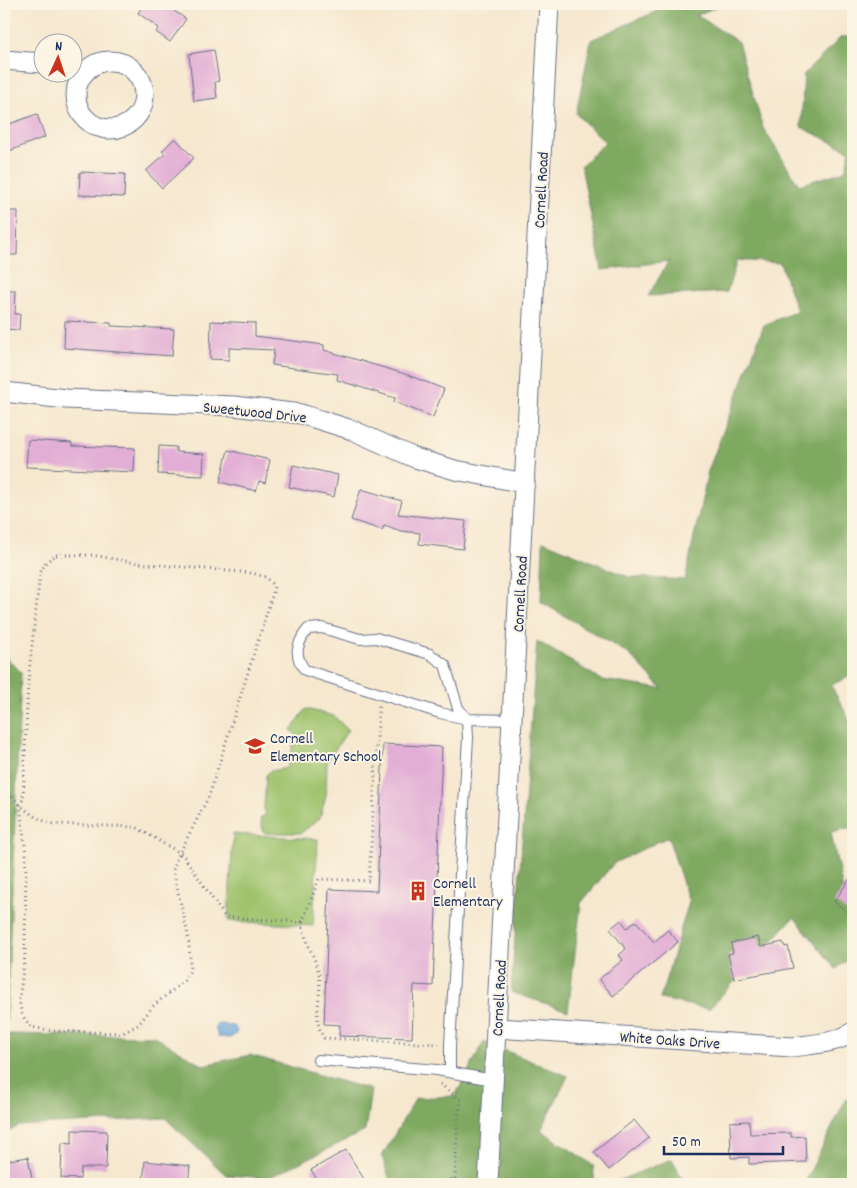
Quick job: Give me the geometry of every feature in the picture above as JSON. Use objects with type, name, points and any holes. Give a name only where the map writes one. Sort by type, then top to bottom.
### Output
[{"type":"street","name":"Cornell Road","points":[[488,1184],[549,4]]},
{"type":"street","points":[[4,60],[32,61]]},
{"type":"street","name":"Sweetwood Drive","points":[[4,392],[66,399],[234,406],[301,414],[352,430],[415,458],[455,470],[525,483]]},
{"type":"street","name":"White Oaks Drive","points":[[496,1028],[792,1047],[850,1039]]},
{"type":"lane","points":[[450,1071],[468,738],[467,719],[458,708],[445,665],[430,654],[376,638],[360,639],[314,627],[308,629],[301,638],[296,652],[298,662],[305,670],[440,714],[467,719],[512,720]]},
{"type":"lane","points":[[318,1060],[450,1071],[493,1080]]},
{"type":"path","points":[[56,555],[92,555],[137,563],[252,573],[266,577],[274,585],[209,796],[179,852],[173,870],[188,935],[190,970],[184,981],[154,1006],[138,1025],[123,1033],[54,1031],[31,1026],[22,1015],[19,1000],[25,956],[26,854],[20,806],[23,799],[28,682],[37,590],[40,573],[46,562],[56,555]]},
{"type":"path","points":[[379,704],[369,881],[319,879],[302,922],[304,936],[319,974],[317,1016],[320,1033],[324,1038],[450,1045]]},
{"type":"path","points":[[4,790],[34,818],[54,824],[136,827],[179,852],[225,917],[302,922]]},
{"type":"path","points":[[438,1082],[461,1100],[457,1128],[455,1184]]},
{"type":"path","points":[[442,1184],[455,1177]]},
{"type":"green space","points":[[661,4],[723,4],[697,15],[738,42],[763,128],[799,185],[845,171],[850,151],[801,127],[804,74],[841,37],[853,36],[853,675],[831,685],[853,727],[853,827],[831,832],[853,940],[853,956],[836,969],[794,917],[709,1009],[660,999],[689,902],[668,837],[614,863],[581,903],[568,1011],[511,992],[537,641],[602,680],[662,689],[629,654],[541,602],[543,541],[629,577],[685,580],[708,471],[764,325],[797,311],[780,263],[737,260],[727,292],[648,296],[669,261],[602,270],[581,166],[605,142],[576,114],[591,40],[655,12]]},
{"type":"green space","points":[[4,655],[21,672],[6,1034],[154,1036],[203,1065],[250,1055],[371,1090],[365,1131],[268,1178],[226,1175],[165,1118],[19,1126],[4,1134]]},
{"type":"green space","points":[[306,709],[334,716],[348,730],[327,762],[326,795],[320,818],[301,833],[264,833],[260,819],[266,814],[264,809],[266,775],[270,771],[287,768],[296,735],[291,730]]},
{"type":"green space","points":[[233,834],[318,839],[313,926],[228,921]]},
{"type":"green space","points":[[484,1042],[568,1076],[541,1130],[593,1165],[595,1184],[391,1184],[382,1156],[416,1098],[455,1096]]},
{"type":"green space","points":[[846,1099],[853,1102],[853,1184],[804,1184]]},
{"type":"green space","points":[[672,1159],[685,1184],[615,1184],[615,1182]]},
{"type":"water","points":[[218,1024],[232,1025],[237,1030],[236,1034],[230,1038],[218,1037],[215,1027]]},
{"type":"building","points":[[144,4],[164,4],[186,19],[170,42],[156,32],[159,28],[138,13]]},
{"type":"building","points":[[214,50],[219,81],[215,82],[217,98],[194,101],[189,54]]},
{"type":"building","points":[[37,114],[45,137],[4,153],[4,126]]},
{"type":"building","points":[[175,138],[194,158],[162,188],[146,171],[165,154],[162,151]]},
{"type":"building","points":[[80,172],[125,174],[124,197],[79,195]]},
{"type":"building","points":[[4,211],[18,211],[17,255],[4,255]]},
{"type":"building","points":[[4,291],[16,291],[15,314],[20,314],[19,330],[4,329]]},
{"type":"building","points":[[65,321],[111,323],[111,326],[174,329],[172,356],[64,348]]},
{"type":"building","points":[[211,321],[255,323],[255,336],[324,345],[324,350],[405,374],[444,389],[433,417],[394,402],[395,398],[337,380],[338,374],[272,365],[274,350],[229,348],[229,360],[210,359]]},
{"type":"building","points":[[28,440],[72,443],[72,446],[135,448],[134,472],[26,467]]},
{"type":"building","points":[[159,446],[176,447],[176,452],[204,454],[203,476],[158,474]]},
{"type":"building","points":[[228,450],[270,460],[265,483],[259,481],[256,491],[220,482]]},
{"type":"building","points":[[293,465],[338,475],[334,497],[289,487]]},
{"type":"building","points":[[361,489],[402,501],[398,514],[466,521],[463,549],[419,544],[420,533],[401,531],[384,525],[382,530],[351,520]]},
{"type":"building","name":"Cornell Elementary","points":[[383,744],[442,747],[433,986],[414,985],[412,1038],[339,1036],[340,1025],[324,1024],[329,889],[377,891]]},
{"type":"building","points":[[853,874],[853,916],[834,902]]},
{"type":"building","points":[[621,920],[627,928],[636,921],[654,942],[668,930],[678,942],[613,996],[599,979],[623,960],[619,955],[626,949],[610,929]]},
{"type":"building","points":[[758,937],[761,947],[783,942],[785,947],[788,946],[793,968],[734,979],[728,954],[733,953],[731,943]]},
{"type":"building","points":[[634,1120],[649,1138],[609,1170],[594,1152]]},
{"type":"building","points":[[749,1121],[750,1134],[791,1133],[791,1137],[805,1136],[806,1162],[749,1164],[749,1157],[731,1158],[730,1122]]},
{"type":"building","points":[[72,1130],[107,1131],[106,1168],[81,1168],[80,1179],[61,1178],[62,1143],[72,1144]]},
{"type":"building","points":[[346,1150],[367,1184],[337,1184],[334,1178],[320,1184],[311,1170]]},
{"type":"building","points":[[28,1157],[32,1179],[4,1184],[4,1161]]},
{"type":"building","points":[[145,1161],[190,1166],[188,1184],[143,1184]]},
{"type":"place","name":"Cornell Elementary School","points":[[255,746]]},
{"type":"place","name":"Cornell Elementary","points":[[418,891]]}]
